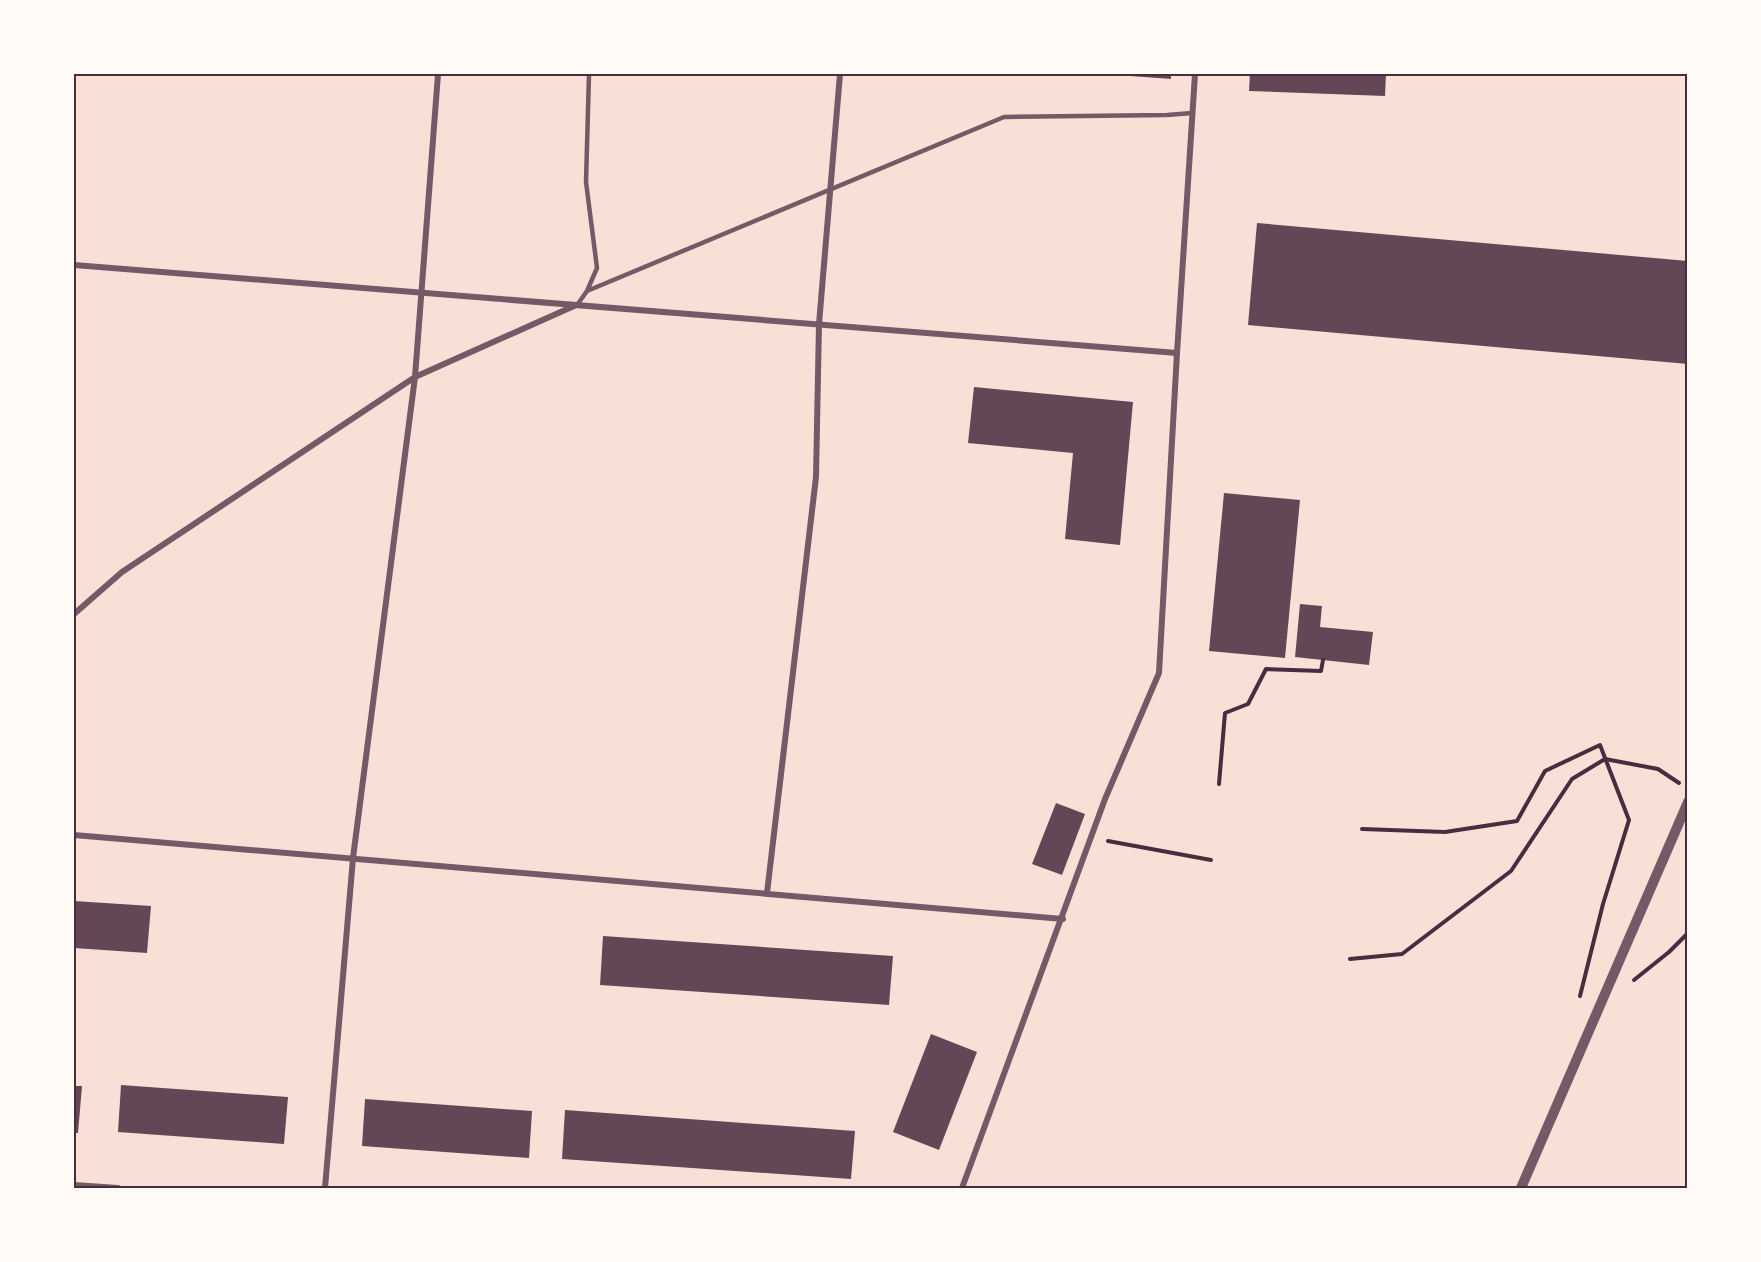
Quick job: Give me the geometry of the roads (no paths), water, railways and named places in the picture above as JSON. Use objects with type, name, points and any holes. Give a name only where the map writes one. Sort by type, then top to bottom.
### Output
[{"type":"street","points":[[325,1188],[353,858],[415,377],[438,74]]},
{"type":"street","points":[[767,893],[816,477],[819,324],[840,74]]},
{"type":"street","points":[[962,1188],[1105,799],[1159,673],[1195,74]]},
{"type":"street","points":[[74,265],[1177,353]]},
{"type":"street","points":[[74,614],[122,572],[415,377],[577,305]]},
{"type":"street","points":[[1521,1188],[1688,802]]},
{"type":"street","points":[[74,835],[1063,918]]},
{"type":"street","points":[[74,1185],[118,1188]]},
{"type":"lane","points":[[577,305],[587,291],[597,268],[586,182],[589,74]]},
{"type":"lane","points":[[587,291],[1004,117],[1167,115],[1192,112]]}]
